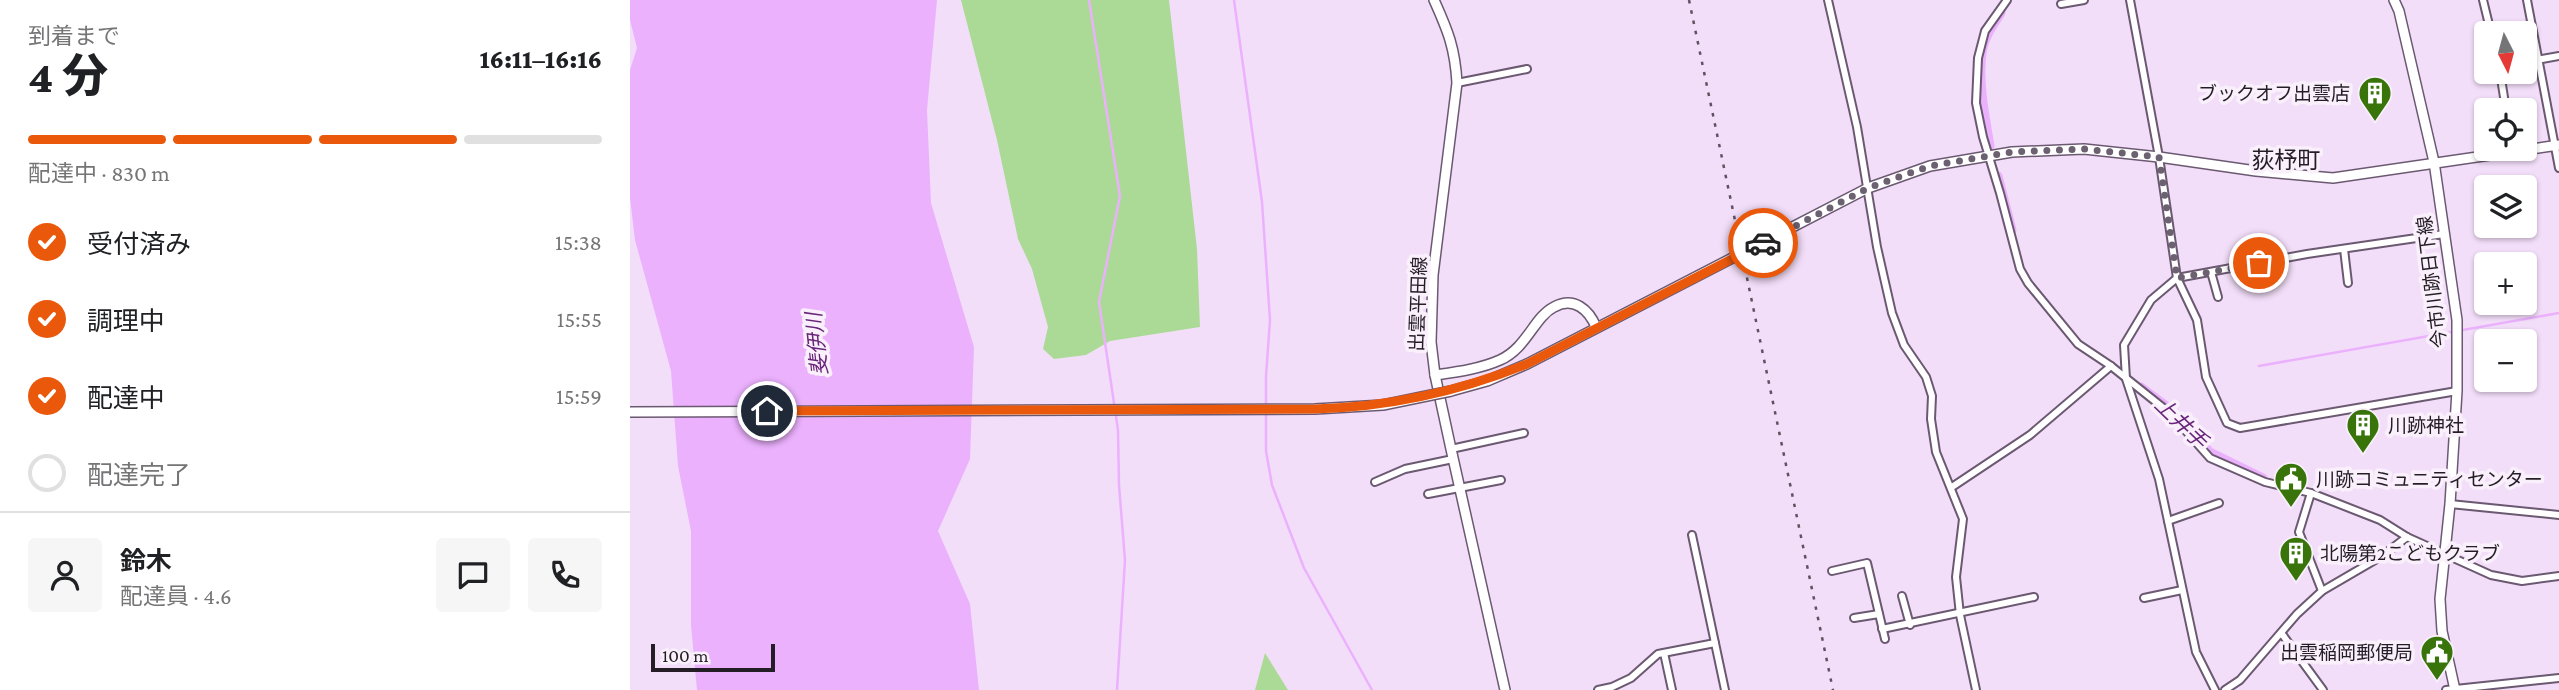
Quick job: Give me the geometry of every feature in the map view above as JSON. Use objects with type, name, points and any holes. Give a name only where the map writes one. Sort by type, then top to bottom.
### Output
[{"type":"main road","name":"出雲平田線","points":[[1434,0],[1449,32],[1455,54],[1457,83],[1433,275],[1431,342],[1435,375],[1505,690]]},
{"type":"main road","name":"今市川跡日下線","points":[[2395,0],[2434,162],[2457,320],[2457,391],[2450,504],[2440,599],[2451,689]]},
{"type":"main road","points":[[2537,147],[2558,145]]},
{"type":"main road","points":[[630,412],[1326,409],[1383,405],[1451,391],[1527,364],[1868,188],[1930,166],[1987,155],[2084,149],[2256,172],[2333,178],[2474,156]]},
{"type":"main road","points":[[1435,375],[1499,361],[1515,351],[1546,313],[1554,306],[1564,303],[1584,307],[1592,316],[1596,327]]},
{"type":"street","points":[[1828,0],[1857,127],[1877,247],[1892,313],[1904,345],[1926,377],[1932,397],[1931,419],[1936,452],[1963,519],[1956,577],[1960,615],[1976,690]]},
{"type":"street","points":[[2007,0],[1985,30],[1978,58],[1976,103],[1987,155],[2020,269],[2028,283],[2078,344],[2111,366],[2171,414],[2210,458],[2265,482],[2311,493],[2380,520],[2407,537],[2491,575],[2522,581],[2559,576]]},
{"type":"street","points":[[2061,4],[2084,0]]},
{"type":"street","points":[[2130,0],[2159,157],[2177,278],[2197,320],[2206,377],[2227,423],[2240,428],[2457,391]]},
{"type":"street","points":[[2483,0],[2488,21]]},
{"type":"street","points":[[2527,0],[2532,34],[2558,145],[2559,168]]},
{"type":"street","points":[[2540,59],[2559,56]]},
{"type":"street","points":[[1457,83],[1527,69]]},
{"type":"street","points":[[2215,690],[2196,652],[2159,479],[2126,379],[2124,345],[2151,300],[2177,278],[2344,248],[2444,234]]},
{"type":"street","points":[[2344,248],[2348,283]]},
{"type":"street","points":[[2211,272],[2218,297]]},
{"type":"street","points":[[1952,487],[2030,435],[2111,366]]},
{"type":"street","points":[[1375,482],[1405,469],[1524,433]]},
{"type":"street","points":[[1428,494],[1501,480]]},
{"type":"street","points":[[2311,493],[2300,532],[2322,591]]},
{"type":"street","points":[[2168,521],[2219,503]]},
{"type":"street","points":[[2450,504],[2559,514]]},
{"type":"street","points":[[1692,535],[1725,690]]},
{"type":"street","points":[[2225,690],[2240,680],[2297,614],[2322,591],[2382,556],[2407,537]]},
{"type":"street","points":[[1832,571],[1867,563],[1885,639]]},
{"type":"street","points":[[2144,598],[2182,590]]},
{"type":"street","points":[[1902,596],[1910,625]]},
{"type":"street","points":[[1882,629],[1960,615],[2034,597]]},
{"type":"street","points":[[1854,618],[1879,614]]},
{"type":"street","points":[[2282,634],[2323,690]]},
{"type":"street","points":[[1598,690],[1627,680],[1658,654],[1715,643]]},
{"type":"street","points":[[1664,653],[1672,690]]},
{"type":"street","points":[[2451,689],[2559,678]]},
{"type":"street","points":[[1627,680],[1630,690]]},
{"type":"green space","points":[[961,0],[1169,0],[1197,249],[1200,327],[1110,341],[1086,355],[1054,359],[1043,349],[1048,327],[1032,269],[1018,239],[997,140]]},
{"type":"green space","points":[[1265,653],[1288,690],[1255,690]]},
{"type":"water","name":"斐伊川","points":[[630,0],[937,0],[927,110],[931,203],[974,347],[970,459],[938,531],[970,604],[979,690],[697,690],[691,625],[691,531],[678,466],[671,371],[635,240],[630,198],[630,70],[637,48],[630,20]]},
{"type":"waterway","points":[[1089,0],[1120,196],[1099,302],[1118,430],[1125,560],[1117,690]]},
{"type":"waterway","points":[[1234,0],[1262,202],[1270,320],[1266,376],[1266,451],[1272,485],[1304,568],[1372,690]]},
{"type":"waterway","name":"上井手","points":[[1990,146],[1981,64],[1985,42],[2001,13]]},
{"type":"waterway","name":"上井手","points":[[1998,176],[2012,230]]},
{"type":"waterway","points":[[2259,366],[2559,313]]},
{"type":"waterway","name":"上井手","points":[[2141,387],[2164,404],[2210,452],[2263,478]]},
{"type":"railway","points":[[1689,0],[1833,690]]},
{"type":"way so far","points":[[1763,243],[1868,188],[1930,166],[2012,152],[2084,149],[2159,157],[2177,278],[2259,263]]},
{"type":"place","name":"ブックオフ出雲店","points":[[2375,123]]},
{"type":"place","name":"川跡神社","points":[[2363,455]]},
{"type":"place","name":"川跡コミュニティセンター","points":[[2291,509]]},
{"type":"place","name":"北陽第2こどもクラブ","points":[[2296,583]]},
{"type":"place","name":"出雲稲岡郵便局","points":[[2437,682]]},
{"type":"district","name":"荻杼町","points":[[2286,160]]},
{"type":"route","points":[[767,411],[1315,409],[1365,407],[1415,400],[1487,380],[1527,364],[1763,243]]}]
